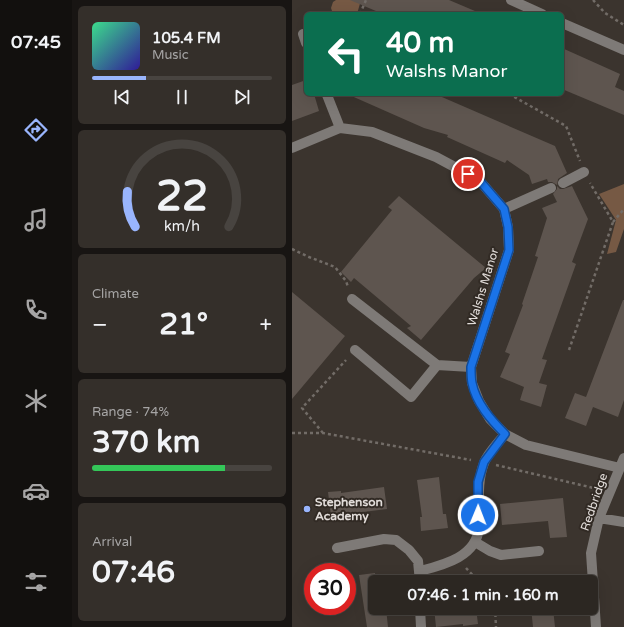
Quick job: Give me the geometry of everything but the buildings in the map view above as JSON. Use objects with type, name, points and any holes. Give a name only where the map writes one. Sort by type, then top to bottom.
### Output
[{"type":"street","points":[[511,0],[538,12]]},
{"type":"street","points":[[564,24],[623,47]]},
{"type":"street","points":[[327,96],[340,128]]},
{"type":"street","name":"Walshs Manor","points":[[292,148],[340,128],[372,132],[436,157],[479,180],[504,209],[508,227],[509,250],[471,367],[472,383],[479,401],[490,419],[505,434],[526,445],[620,468]]},
{"type":"street","points":[[563,183],[584,172]]},
{"type":"street","points":[[504,209],[551,188]]},
{"type":"street","points":[[352,299],[437,365],[471,367]]},
{"type":"street","points":[[355,350],[411,397],[437,365]]},
{"type":"street","points":[[420,571],[458,559],[468,551],[475,542],[479,528],[478,482],[484,462],[505,434]]},
{"type":"street","name":"Redbridge","points":[[596,627],[592,553],[599,518],[624,458]]},
{"type":"street","points":[[599,518],[624,522]]},
{"type":"street","points":[[336,548],[384,539],[396,540],[409,550],[418,561],[420,575]]},
{"type":"street","points":[[475,542],[490,551],[501,555],[539,551]]},
{"type":"street","points":[[420,615],[421,627]]},
{"type":"path","points":[[361,12],[366,0]]},
{"type":"path","points":[[593,0],[605,13],[624,25]]},
{"type":"path","points":[[513,96],[566,126],[584,172],[613,222]]},
{"type":"path","points":[[569,350],[613,222],[624,209]]},
{"type":"path","points":[[292,249],[335,267],[346,281],[352,299]]},
{"type":"path","points":[[323,434],[302,408],[355,350]]},
{"type":"path","points":[[292,433],[323,434],[484,462],[610,492]]},
{"type":"path","points":[[458,559],[473,575]]},
{"type":"path","points":[[495,615],[496,627]]},
{"type":"shaded area","points":[[336,0],[361,0],[358,12],[332,12],[331,8],[333,2]]},
{"type":"shaded area","points":[[624,184],[624,229],[616,252],[607,254],[616,220],[599,194]]},
{"type":"place","name":"Stephenson Academy","points":[[307,509]]},
{"type":"route","points":[[468,174],[479,180],[504,209],[508,227],[509,250],[471,367],[472,383],[479,401],[490,419],[505,434],[484,462],[478,482],[478,515]]}]
